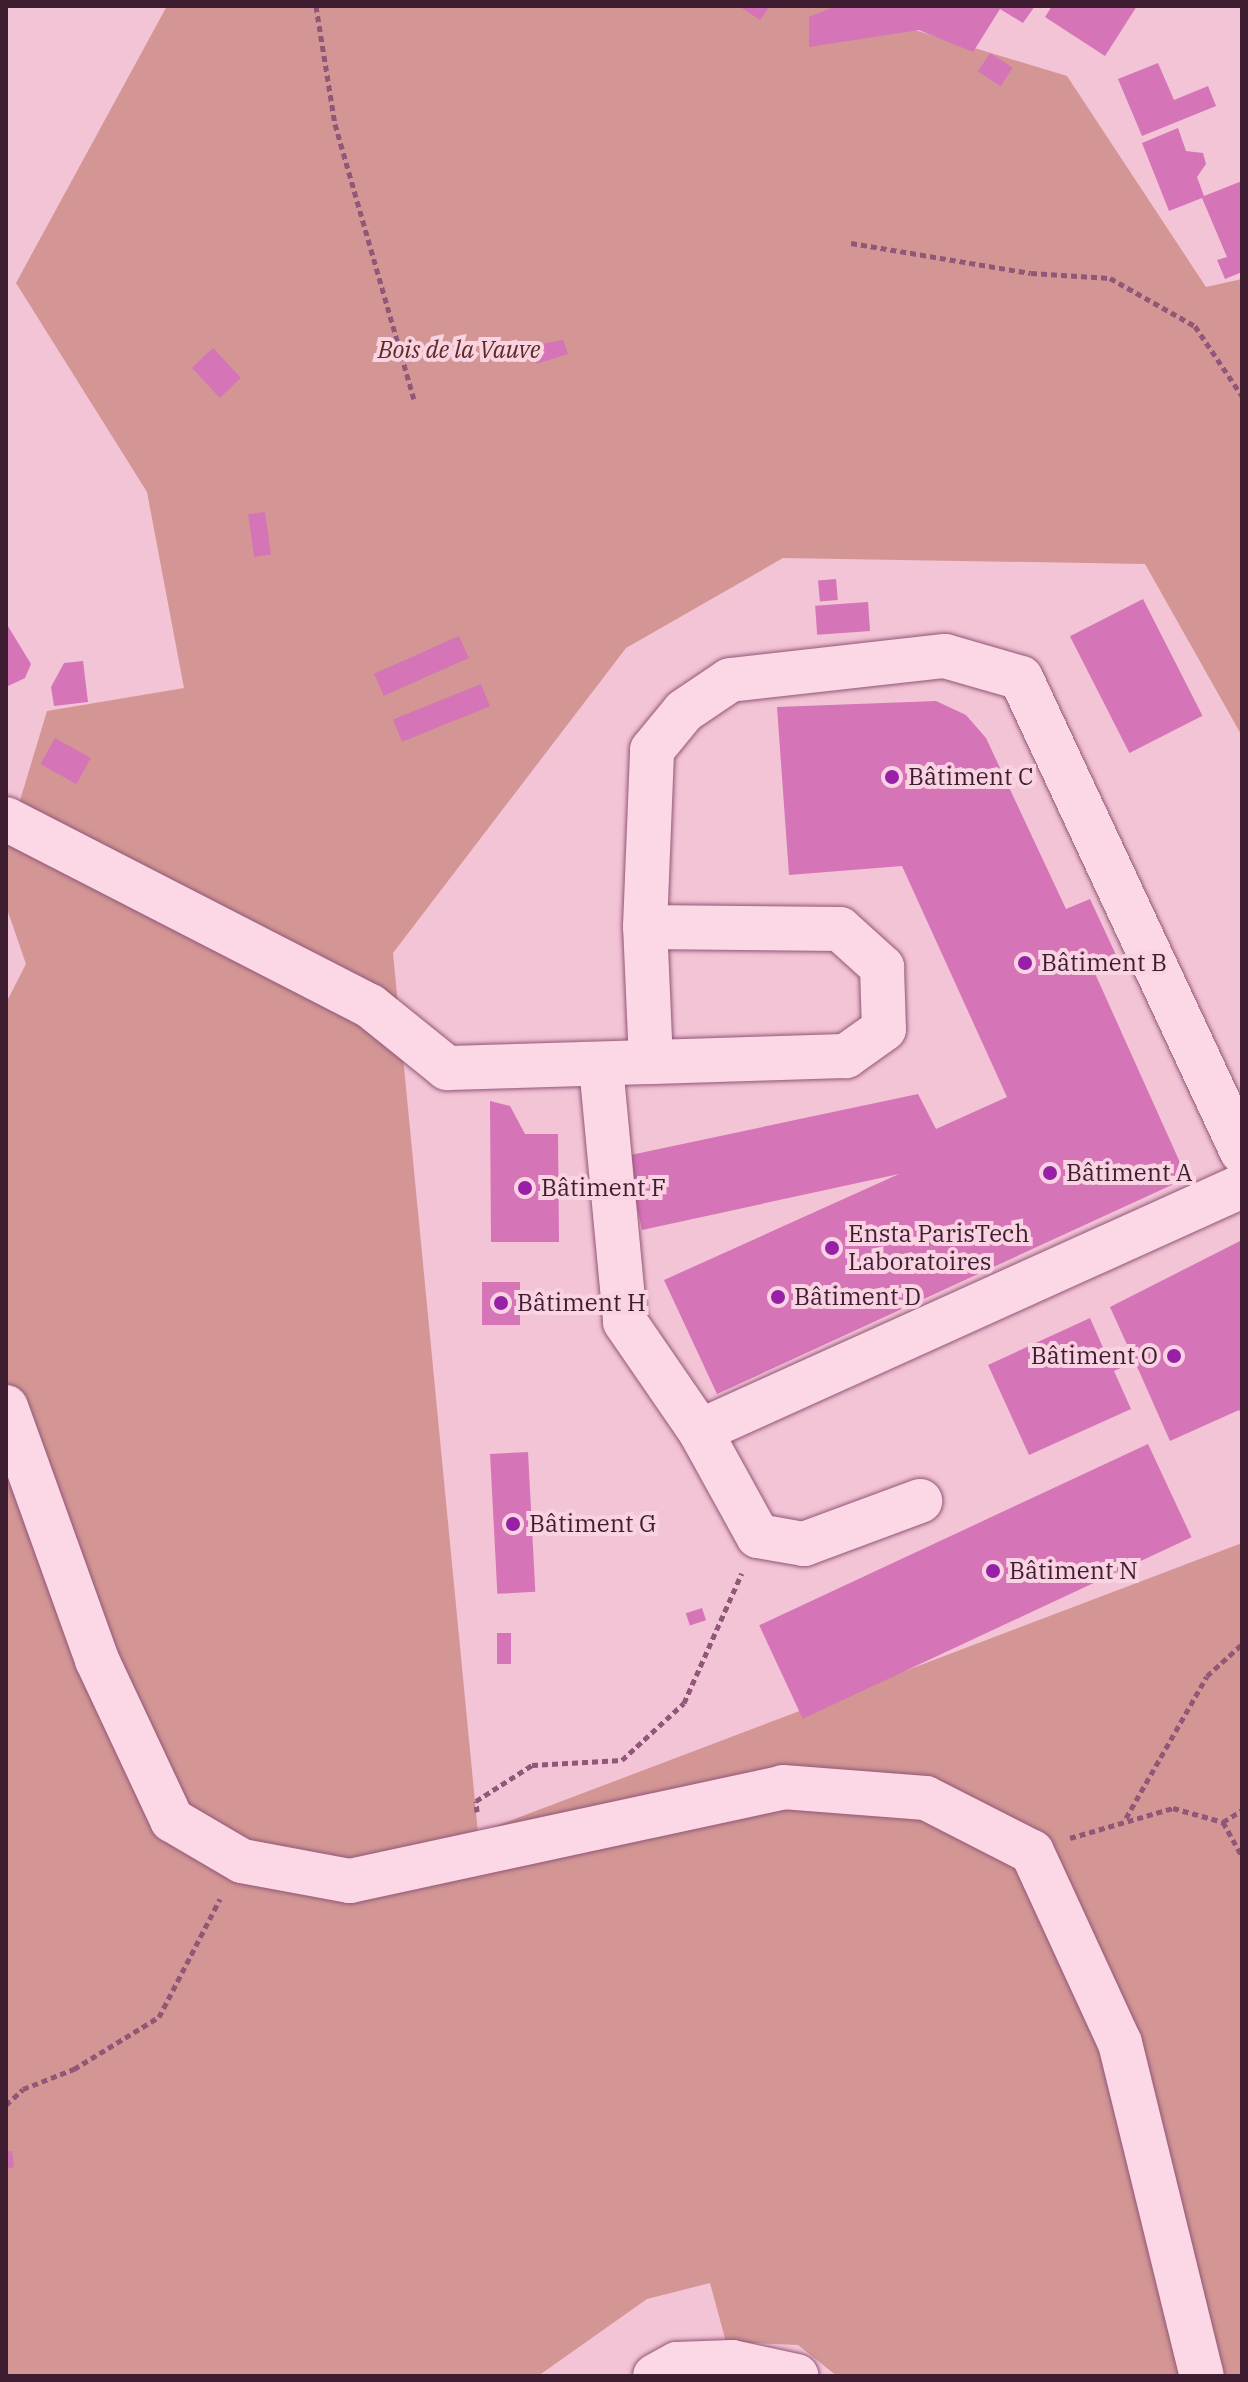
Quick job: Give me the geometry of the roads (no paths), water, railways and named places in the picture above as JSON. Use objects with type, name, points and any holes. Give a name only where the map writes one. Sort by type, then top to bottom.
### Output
[{"type":"street","points":[[651,1062],[645,927],[652,750],[684,711],[730,680],[945,656],[1021,678],[1242,1152]]},
{"type":"street","points":[[6,819],[370,1006],[447,1068],[601,1066],[846,1056],[884,1029],[882,967],[840,929],[645,927]]},
{"type":"street","points":[[601,1066],[625,1322],[700,1431],[758,1536],[804,1544],[920,1501]]},
{"type":"street","points":[[700,1431],[1242,1186]]},
{"type":"street","points":[[6,1407],[97,1660],[172,1820],[242,1861],[350,1881],[783,1787],[926,1798],[1032,1852],[1120,2043],[1202,2376]]},
{"type":"street","points":[[655,2376],[677,2364],[732,2362],[797,2376]]},
{"type":"place","name":"Bâtiment C","points":[[892,777]]},
{"type":"place","name":"Bâtiment B","points":[[1025,963]]},
{"type":"place","name":"Bâtiment A","points":[[1050,1173]]},
{"type":"place","name":"Bâtiment F","points":[[525,1188]]},
{"type":"place","name":"Ensta ParisTech Laboratoires","points":[[832,1248]]},
{"type":"place","name":"Bâtiment D","points":[[778,1297]]},
{"type":"place","name":"Bâtiment H","points":[[501,1303]]},
{"type":"place","name":"Bâtiment O","points":[[1174,1356]]},
{"type":"place","name":"Bâtiment G","points":[[513,1524]]},
{"type":"place","name":"Bâtiment N","points":[[993,1571]]},
{"type":"park label","name":"Bois de la Vauve","points":[[459,350]]}]
